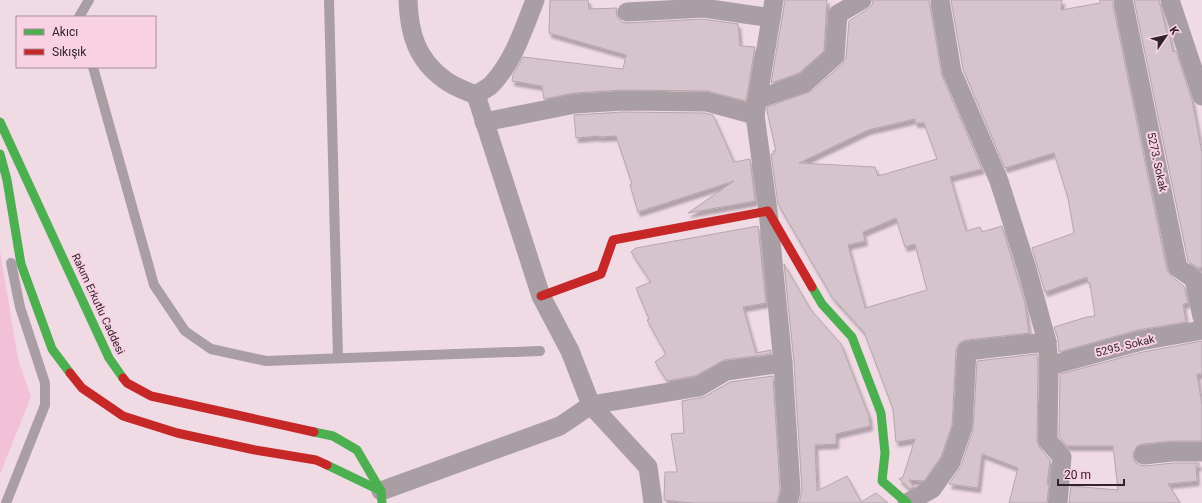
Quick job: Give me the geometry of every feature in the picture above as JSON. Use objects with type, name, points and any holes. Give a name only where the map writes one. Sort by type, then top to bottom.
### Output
[{"type":"main road","name":"Rakım Erkutlu Caddesi","points":[[0,122],[109,358],[127,383],[151,396],[333,436],[357,450],[382,497]]},
{"type":"main road","points":[[0,154],[7,180],[21,264],[52,349],[82,388],[123,416],[177,433],[255,450],[316,460],[382,497]]},
{"type":"main road","points":[[541,296],[601,274],[612,240],[768,211],[822,304],[852,337],[881,413],[885,453],[882,481],[907,503]]},
{"type":"street","points":[[408,0],[408,18],[415,44],[426,63],[446,81],[476,95],[541,296],[570,351],[591,405],[648,467],[653,503]]},
{"type":"street","points":[[476,95],[492,84],[515,51],[535,0]]},
{"type":"street","points":[[484,122],[575,104],[623,102],[707,102],[756,107],[805,83],[835,56],[838,14],[862,0]]},
{"type":"street","points":[[940,0],[952,72],[999,181],[1027,269],[1047,342],[1049,366],[1048,441],[1062,457],[1058,503]]},
{"type":"street","name":"5273. Sokak","points":[[1124,0],[1178,268],[1194,279],[1202,317]]},
{"type":"street","points":[[1170,0],[1202,96]]},
{"type":"street","points":[[627,12],[704,8],[773,9],[756,107],[783,362],[791,491],[788,503]]},
{"type":"street","name":"5295. Sokak","points":[[1049,366],[1141,341],[1202,330]]},
{"type":"street","points":[[907,503],[932,490],[951,462],[963,427],[967,351],[1047,342]]},
{"type":"street","points":[[382,497],[560,426],[591,405],[698,387],[726,371],[783,362]]},
{"type":"street","points":[[1144,456],[1172,452],[1202,452]]},
{"type":"lane","points":[[80,16],[89,0]]},
{"type":"lane","points":[[328,0],[338,358]]},
{"type":"lane","points":[[93,68],[154,285],[185,330],[211,348],[266,361],[540,351]]},
{"type":"lane","points":[[6,503],[45,405],[44,382],[20,307],[8,248]]},
{"type":"shaded area","points":[[0,251],[18,359],[31,397],[0,474]]},
{"type":"building","points":[[550,0],[588,0],[589,9],[617,8],[616,13],[618,18],[622,22],[627,23],[703,19],[738,24],[740,46],[755,47],[746,101],[707,91],[623,90],[574,93],[544,99],[542,86],[512,81],[513,75],[523,57],[623,69],[626,55],[549,33]]},
{"type":"building","points":[[785,0],[827,0],[824,51],[799,73],[771,83]]},
{"type":"building","points":[[873,0],[929,0],[942,76],[982,169],[950,177],[966,231],[980,227],[982,232],[1002,226],[1025,303],[1029,333],[966,340],[958,345],[956,350],[952,425],[941,457],[924,481],[909,480],[914,487],[910,489],[899,479],[903,477],[915,439],[896,442],[893,409],[864,332],[832,297],[778,204],[771,154],[774,154],[773,151],[776,151],[767,111],[767,107],[812,91],[842,64],[846,57],[849,21],[872,5]],"holes":[[[915,119],[915,123],[924,123],[937,159],[878,176],[875,167],[799,163],[868,130]],[[896,218],[905,247],[915,244],[927,290],[865,308],[848,245],[865,241],[863,232]]]},
{"type":"building","points":[[951,0],[1062,0],[1061,10],[1100,3],[1100,0],[1112,0],[1167,270],[1172,277],[1184,286],[1188,303],[1183,304],[1186,322],[1138,330],[1059,352],[1058,339],[1054,327],[1095,316],[1090,283],[1088,283],[1087,277],[1045,292],[1032,248],[1074,233],[1068,198],[1054,153],[1005,168],[963,69]]},
{"type":"building","points":[[1134,0],[1159,0],[1173,52],[1176,51],[1192,100],[1202,153],[1202,267],[1198,268],[1188,261]]},
{"type":"building","points":[[623,112],[705,113],[713,115],[734,162],[750,159],[755,201],[688,213],[734,181],[638,212],[630,185],[632,184],[616,136],[576,138],[574,115]]},
{"type":"building","points":[[758,226],[766,303],[743,307],[756,353],[771,350],[771,354],[724,360],[695,376],[667,381],[655,362],[666,354],[647,320],[649,319],[636,288],[651,282],[631,252],[636,248]]},
{"type":"building","points":[[784,264],[811,310],[841,344],[869,416],[870,426],[836,434],[836,444],[815,445],[817,491],[847,476],[861,502],[876,493],[888,503],[799,503],[802,490],[794,362]]},
{"type":"building","points":[[1202,341],[1202,374],[1197,374],[1202,405],[1202,441],[1172,441],[1143,444],[1137,446],[1133,456],[1135,462],[1145,466],[1173,463],[1199,463],[1199,466],[1196,466],[1197,481],[1168,484],[1180,503],[1069,503],[1071,486],[1118,490],[1113,446],[1067,446],[1059,437],[1060,374],[1143,352]]},
{"type":"building","points":[[1037,354],[1037,441],[1040,448],[1050,460],[1047,484],[1049,484],[1047,503],[1009,503],[1018,468],[982,454],[978,488],[949,484],[961,466],[973,430],[977,361]]},
{"type":"building","points":[[773,376],[780,490],[777,503],[692,503],[664,500],[665,472],[677,472],[671,434],[684,433],[682,401],[704,397],[730,382]]},
{"type":"traffic: fast","points":[[0,122],[109,358],[123,378]]},
{"type":"traffic: fast","points":[[0,154],[7,180],[21,264],[52,349],[70,373]]},
{"type":"traffic: fast","points":[[812,287],[822,304],[852,337],[881,413],[885,453],[882,481],[907,503]]},
{"type":"traffic: fast","points":[[314,432],[333,436],[357,450],[381,491],[382,503]]},
{"type":"traffic: fast","points":[[327,465],[381,491]]},
{"type":"traffic: jam","points":[[541,296],[601,274],[613,240],[768,211],[812,287]]},
{"type":"traffic: jam","points":[[70,373],[82,388],[123,416],[177,433],[255,450],[316,460],[327,465]]},
{"type":"traffic: jam","points":[[123,378],[127,383],[151,396],[314,432]]}]
